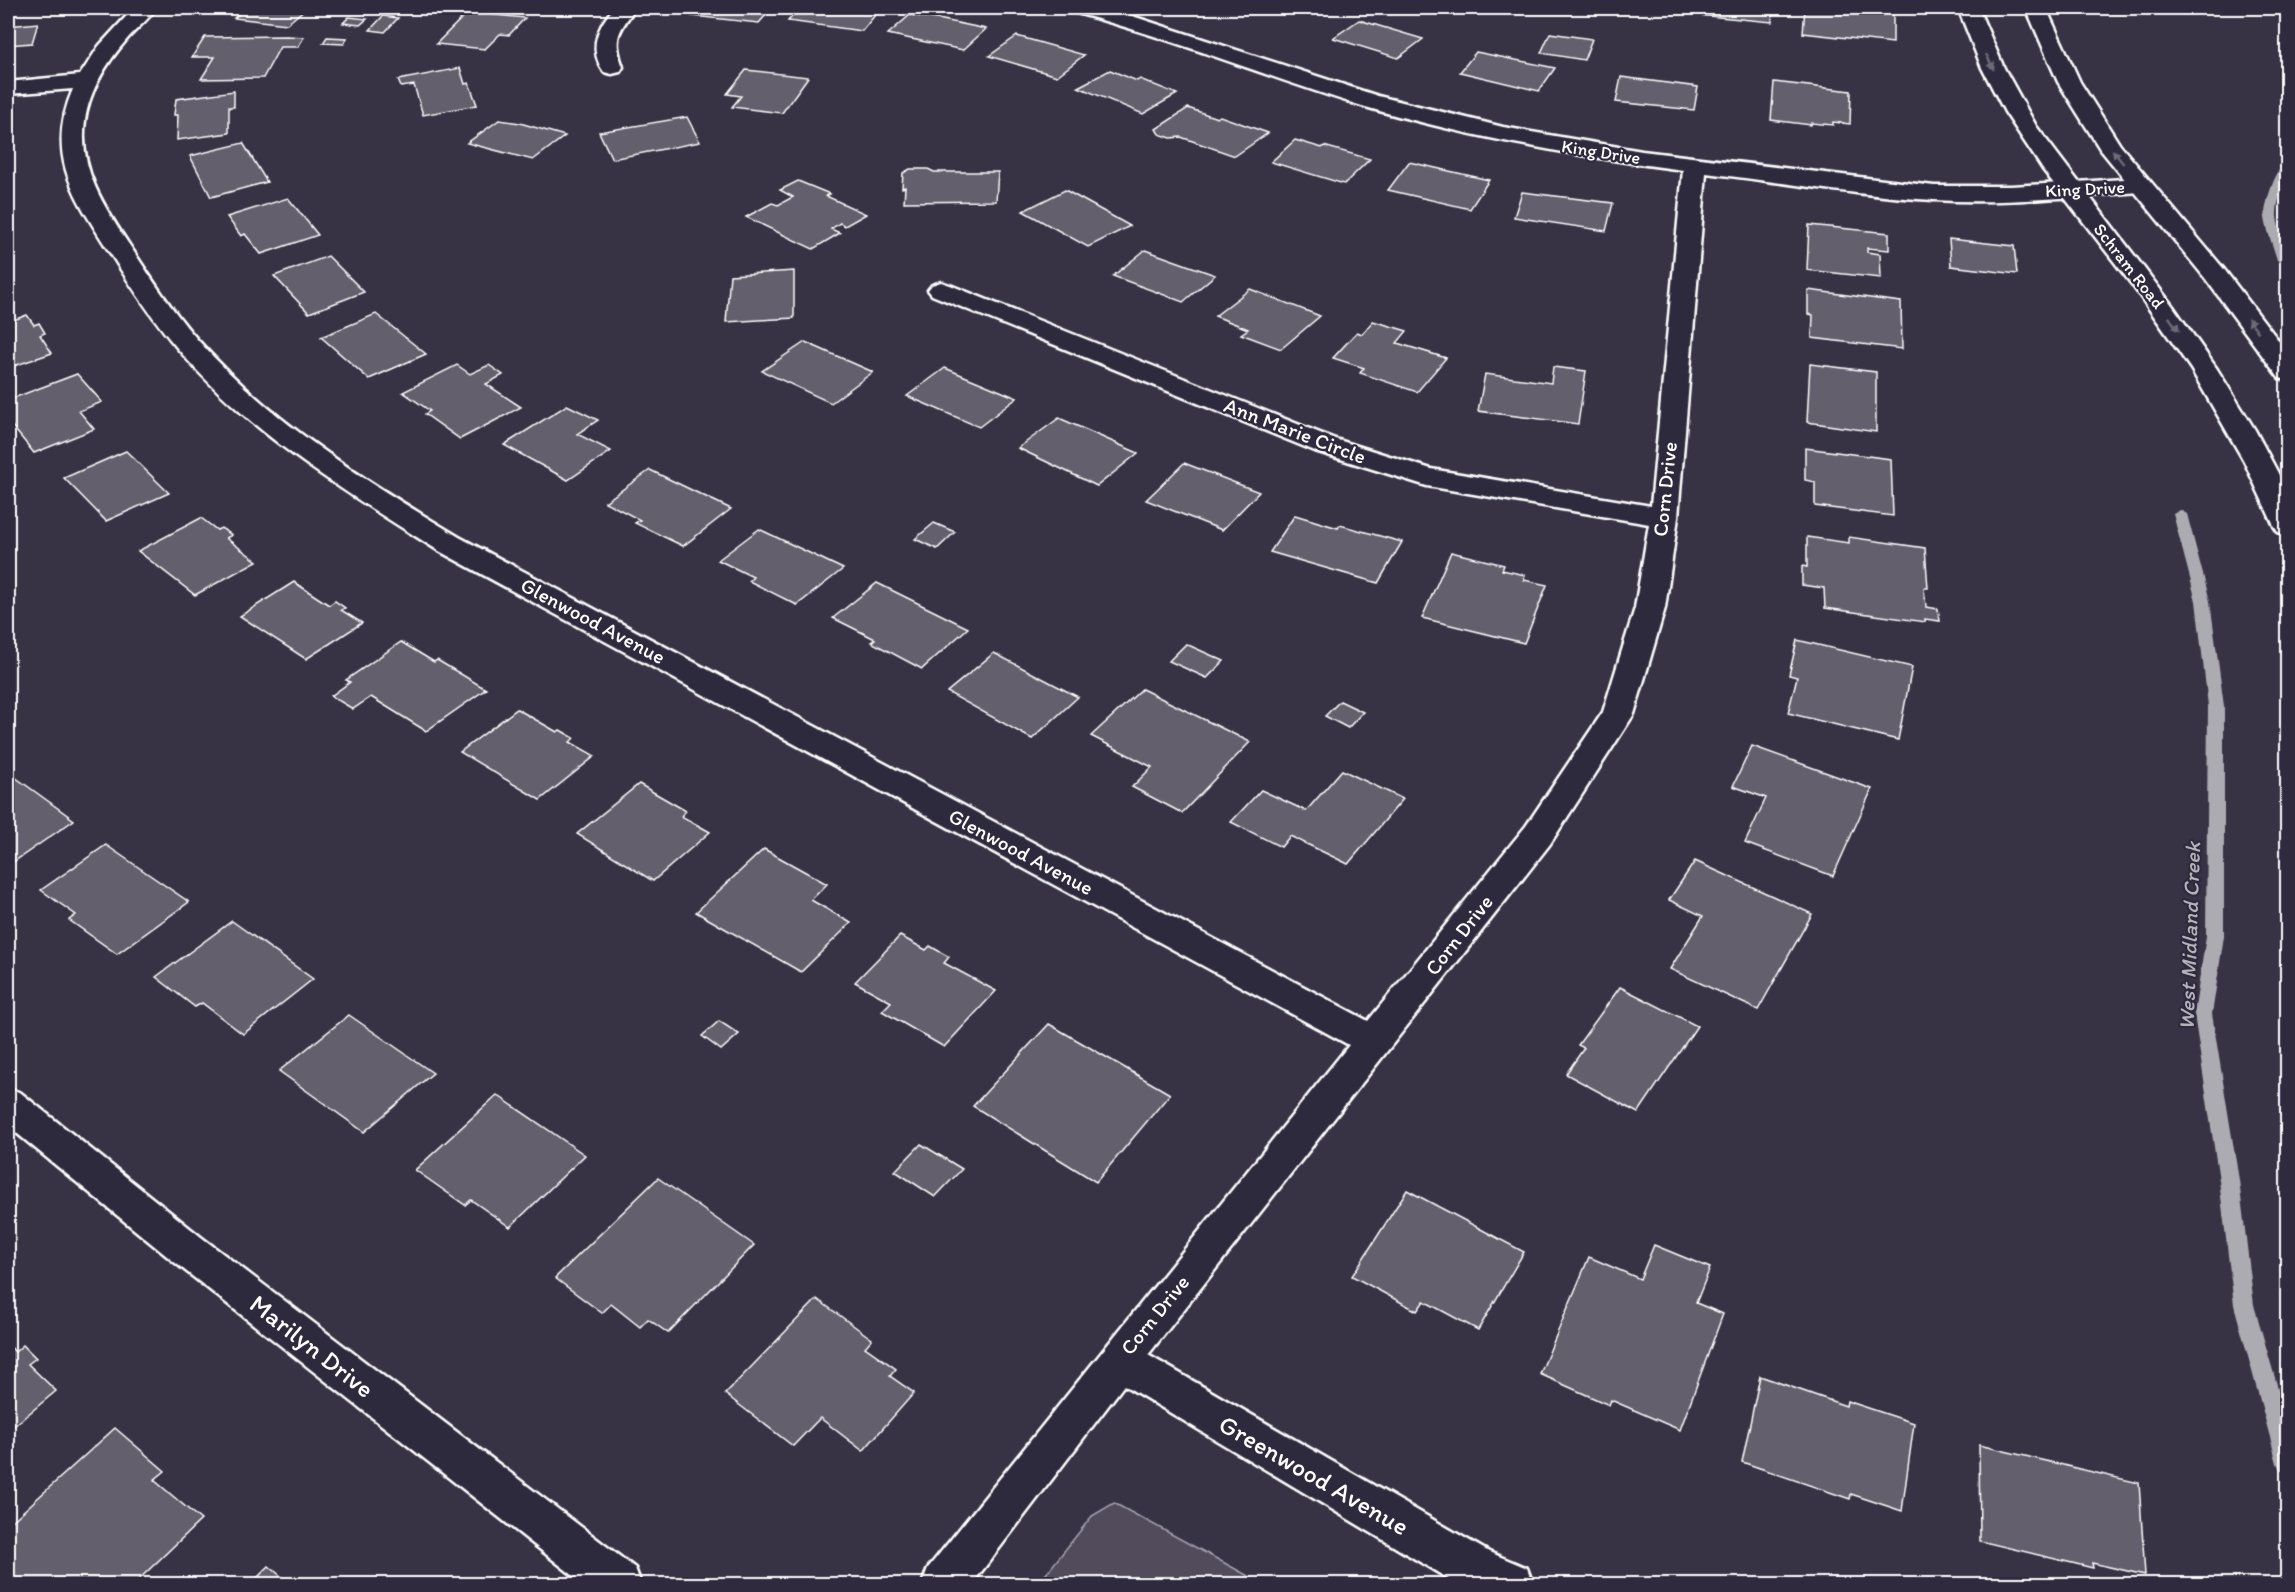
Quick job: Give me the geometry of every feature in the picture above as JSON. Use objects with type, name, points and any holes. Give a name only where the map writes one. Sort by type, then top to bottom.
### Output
[{"type":"street","name":"Glenwood Avenue","points":[[146,8],[118,36],[87,81],[77,108],[72,138],[75,161],[92,207],[156,304],[230,388],[303,450],[449,544],[1375,1042]]},
{"type":"street","points":[[612,68],[606,52],[606,32],[624,8]]},
{"type":"street","name":"King Drive","points":[[1080,8],[1176,35],[1295,77],[1411,113],[1539,141],[1695,166],[1932,193],[2140,185]]},
{"type":"street","name":"Schram Road","points":[[1968,8],[1989,59],[2025,125],[2219,389],[2257,457],[2288,526]]},
{"type":"street","points":[[2037,8],[2069,82],[2111,149],[2214,273],[2288,372]]},
{"type":"street","points":[[8,88],[87,81]]},
{"type":"street","name":"Corn Drive","points":[[944,1584],[1119,1360],[1538,835],[1618,714],[1650,608],[1664,517],[1695,166]]},
{"type":"street","name":"Ann Marie Circle","points":[[942,290],[1325,445],[1427,477],[1664,517]]},
{"type":"street","name":"Marilyn Drive","points":[[8,1104],[187,1249],[620,1584]]},
{"type":"street","name":"Greenwood Avenue","points":[[1119,1360],[1473,1568],[1510,1584]]},
{"type":"shaded area","points":[[1114,1503],[1263,1584],[1038,1584],[1092,1516]]},
{"type":"building","points":[[246,8],[306,8],[287,24],[234,18]]},
{"type":"building","points":[[700,8],[772,8],[759,23],[692,16]]},
{"type":"building","points":[[800,8],[880,9],[862,31],[788,21]]},
{"type":"building","points":[[1699,8],[1773,8],[1772,22],[1698,15]]},
{"type":"building","points":[[1805,8],[1893,11],[1893,43],[1803,33]]},
{"type":"building","points":[[468,12],[525,18],[509,35],[500,34],[485,49],[436,44]]},
{"type":"building","points":[[910,15],[986,29],[963,50],[888,34]]},
{"type":"building","points":[[383,16],[398,18],[385,32],[370,30]]},
{"type":"building","points":[[349,17],[367,19],[360,25],[343,23]]},
{"type":"building","points":[[1359,20],[1423,39],[1398,58],[1333,38]]},
{"type":"building","points":[[38,23],[32,43],[8,45],[8,26]]},
{"type":"building","points":[[1550,33],[1592,39],[1584,60],[1541,53]]},
{"type":"building","points":[[1017,36],[1084,55],[1057,76],[989,56]]},
{"type":"building","points":[[205,37],[304,37],[298,47],[280,47],[263,78],[201,79],[215,57],[192,57]]},
{"type":"building","points":[[327,37],[347,38],[344,44],[323,43]]},
{"type":"building","points":[[1476,52],[1555,68],[1539,91],[1460,72]]},
{"type":"building","points":[[460,68],[465,84],[469,83],[477,105],[423,115],[414,85],[401,87],[398,80]]},
{"type":"building","points":[[746,70],[808,77],[782,113],[732,107],[741,96],[727,94]]},
{"type":"building","points":[[1110,70],[1177,94],[1143,114],[1078,87]]},
{"type":"building","points":[[1621,77],[1698,87],[1694,110],[1616,102]]},
{"type":"building","points":[[1774,82],[1851,91],[1850,124],[1833,122],[1833,125],[1811,123],[1811,125],[1771,120]]},
{"type":"building","points":[[234,91],[234,107],[229,107],[229,133],[177,140],[178,115],[174,115],[176,99]]},
{"type":"building","points":[[1188,108],[1217,118],[1220,116],[1268,133],[1235,156],[1181,137],[1171,138],[1159,134],[1156,129]]},
{"type":"building","points":[[687,117],[700,142],[612,159],[599,132]]},
{"type":"building","points":[[499,120],[520,123],[565,136],[533,160],[467,143]]},
{"type":"building","points":[[1295,140],[1370,159],[1344,184],[1271,162]]},
{"type":"building","points":[[243,143],[267,182],[211,197],[190,156]]},
{"type":"building","points":[[1409,162],[1489,180],[1470,209],[1388,190]]},
{"type":"building","points":[[910,169],[928,169],[934,172],[998,172],[996,201],[904,202],[903,173]]},
{"type":"building","points":[[798,181],[830,194],[826,196],[866,214],[845,226],[840,223],[831,229],[840,233],[813,249],[746,217],[772,203],[778,205],[793,197],[780,190]]},
{"type":"building","points":[[1065,190],[1130,226],[1088,247],[1023,211]]},
{"type":"building","points":[[1522,192],[1613,203],[1606,231],[1514,217]]},
{"type":"building","points":[[288,198],[318,235],[261,254],[245,234],[241,236],[227,217]]},
{"type":"building","points":[[1809,225],[1889,233],[1889,250],[1867,248],[1867,252],[1880,254],[1881,278],[1807,270]]},
{"type":"building","points":[[1949,239],[2014,246],[2017,274],[1951,266]]},
{"type":"building","points":[[1145,250],[1215,275],[1183,302],[1113,276]]},
{"type":"building","points":[[328,256],[364,292],[309,313],[274,276]]},
{"type":"building","points":[[794,271],[794,318],[726,322],[730,275]]},
{"type":"building","points":[[1250,289],[1320,316],[1281,349],[1241,334],[1248,329],[1215,316]]},
{"type":"building","points":[[1808,290],[1901,302],[1902,349],[1812,338],[1813,315],[1808,314]]},
{"type":"building","points":[[376,314],[426,354],[369,379],[321,337]]},
{"type":"building","points":[[27,315],[34,325],[39,323],[45,333],[40,335],[52,353],[8,368],[8,322]]},
{"type":"building","points":[[1373,321],[1407,331],[1397,343],[1446,358],[1417,392],[1360,373],[1364,368],[1333,358],[1357,332],[1362,334]]},
{"type":"building","points":[[805,342],[873,372],[831,403],[762,371]]},
{"type":"building","points":[[1810,364],[1876,372],[1876,432],[1807,422]]},
{"type":"building","points":[[457,365],[470,374],[489,365],[503,375],[486,384],[521,407],[460,439],[425,414],[430,411],[403,392]]},
{"type":"building","points":[[1553,367],[1586,371],[1578,424],[1478,411],[1485,374],[1551,383]]},
{"type":"building","points":[[945,368],[1017,398],[979,427],[907,396]]},
{"type":"building","points":[[77,374],[102,402],[79,411],[94,429],[34,453],[8,421],[8,400]]},
{"type":"building","points":[[567,405],[598,420],[577,434],[611,451],[568,480],[504,445]]},
{"type":"building","points":[[1059,418],[1138,453],[1097,486],[1018,448]]},
{"type":"building","points":[[1805,448],[1891,459],[1893,516],[1815,506],[1815,482],[1805,480]]},
{"type":"building","points":[[126,451],[169,493],[106,521],[64,478]]},
{"type":"building","points":[[1184,463],[1259,492],[1222,530],[1146,500]]},
{"type":"building","points":[[650,470],[731,509],[683,546],[635,523],[640,520],[605,502]]},
{"type":"building","points":[[1295,515],[1338,528],[1340,525],[1402,542],[1378,583],[1270,552]]},
{"type":"building","points":[[201,518],[217,530],[221,528],[232,535],[226,538],[257,561],[195,595],[138,551]]},
{"type":"building","points":[[934,523],[955,532],[937,549],[915,539]]},
{"type":"building","points":[[759,529],[843,569],[797,605],[749,581],[753,577],[718,560]]},
{"type":"building","points":[[1807,537],[1849,543],[1849,537],[1925,548],[1928,588],[1924,588],[1926,607],[1938,609],[1940,621],[1925,619],[1925,622],[1825,608],[1824,588],[1802,585],[1802,566],[1807,567]]},
{"type":"building","points":[[1451,552],[1504,565],[1502,570],[1525,575],[1524,580],[1547,585],[1524,643],[1422,618]]},
{"type":"building","points":[[294,582],[329,605],[335,601],[345,608],[341,610],[362,623],[306,659],[240,616]]},
{"type":"building","points":[[877,583],[968,628],[922,669],[871,642],[875,639],[833,618]]},
{"type":"building","points":[[1797,640],[1912,667],[1898,740],[1788,713],[1797,677],[1789,675]]},
{"type":"building","points":[[401,642],[486,689],[426,731],[371,697],[353,709],[331,696],[350,682],[346,680]]},
{"type":"building","points":[[1186,644],[1224,661],[1207,678],[1169,661]]},
{"type":"building","points":[[994,653],[1078,697],[1032,739],[947,692]]},
{"type":"building","points":[[1142,689],[1250,742],[1182,813],[1132,787],[1152,767],[1091,736]]},
{"type":"building","points":[[1340,701],[1363,712],[1348,728],[1325,716]]},
{"type":"building","points":[[517,709],[557,732],[560,730],[574,738],[570,742],[595,756],[540,800],[460,752]]},
{"type":"building","points":[[1752,746],[1872,789],[1833,876],[1745,843],[1766,798],[1733,786]]},
{"type":"building","points":[[1342,770],[1403,799],[1348,864],[1290,836],[1281,847],[1231,822],[1261,790],[1306,811]]},
{"type":"building","points":[[8,772],[74,820],[9,865],[8,864]]},
{"type":"building","points":[[639,784],[686,811],[681,816],[710,832],[653,881],[577,834]]},
{"type":"building","points":[[106,845],[189,902],[117,954],[69,920],[76,915],[41,890]]},
{"type":"building","points":[[764,849],[827,884],[811,900],[851,923],[801,972],[696,912]]},
{"type":"building","points":[[1695,861],[1812,914],[1758,1010],[1670,969],[1703,916],[1669,900]]},
{"type":"building","points":[[232,921],[313,979],[243,1034],[202,1003],[195,1007],[156,977]]},
{"type":"building","points":[[900,936],[926,950],[930,946],[949,957],[944,963],[996,991],[944,1047],[882,1011],[891,1002],[855,982]]},
{"type":"building","points":[[1620,987],[1697,1026],[1638,1113],[1566,1074],[1584,1048],[1578,1045]]},
{"type":"building","points":[[349,1015],[433,1073],[364,1132],[279,1071]]},
{"type":"building","points":[[719,1021],[739,1034],[721,1050],[702,1036]]},
{"type":"building","points":[[1049,1024],[1170,1094],[1096,1182],[973,1106]]},
{"type":"building","points":[[497,1095],[585,1155],[510,1227],[471,1200],[465,1205],[415,1170]]},
{"type":"building","points":[[921,1144],[962,1169],[935,1197],[895,1171]]},
{"type":"building","points":[[658,1178],[754,1245],[668,1333],[648,1319],[640,1327],[611,1304],[602,1313],[555,1278]]},
{"type":"building","points":[[1407,1190],[1524,1252],[1478,1330],[1424,1301],[1417,1311],[1352,1276]]},
{"type":"building","points":[[1654,1245],[1710,1268],[1696,1303],[1723,1314],[1680,1430],[1611,1400],[1609,1405],[1540,1374],[1589,1257],[1640,1279]]},
{"type":"building","points":[[817,1299],[872,1339],[865,1347],[896,1369],[890,1376],[914,1393],[863,1451],[820,1418],[793,1446],[725,1394]]},
{"type":"building","points":[[8,1344],[15,1352],[23,1345],[36,1358],[28,1364],[56,1391],[8,1431]]},
{"type":"building","points":[[1760,1376],[1846,1406],[1847,1401],[1914,1423],[1902,1511],[1851,1494],[1850,1499],[1742,1462]]},
{"type":"building","points":[[115,1428],[165,1471],[154,1480],[201,1520],[134,1584],[9,1584],[8,1525]]},
{"type":"building","points":[[1979,1445],[2139,1483],[2145,1575],[2092,1563],[2093,1568],[1980,1541]]},
{"type":"building","points":[[269,1566],[290,1584],[251,1584]]},
{"type":"waterway","name":"West Midland Creek","points":[[2283,260],[2271,216],[2278,184],[2288,164]]},
{"type":"waterway","name":"West Midland Creek","points":[[2180,514],[2203,601],[2216,706],[2215,936],[2203,1014],[2229,1180],[2244,1305],[2288,1463]]}]
